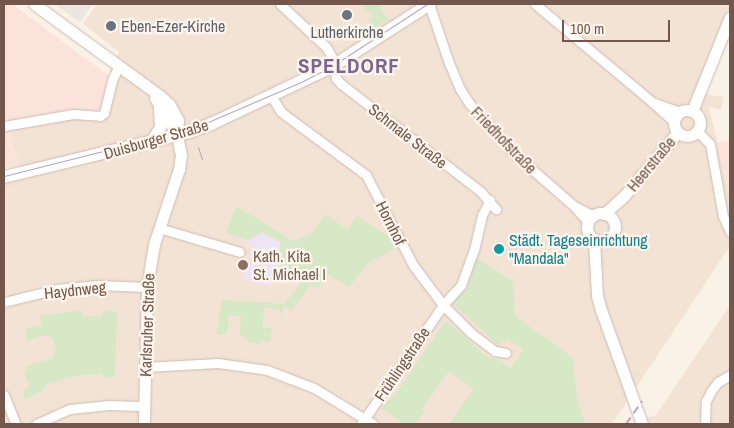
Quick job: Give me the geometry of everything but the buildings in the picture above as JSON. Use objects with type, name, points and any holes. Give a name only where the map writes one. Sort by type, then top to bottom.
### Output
[{"type":"main road","name":"Duisburger Straße","points":[[4,176],[177,135],[226,118],[333,66],[429,4]]},
{"type":"street","name":"Karlsruher Straße","points":[[34,4],[169,104],[178,120],[177,135],[181,155],[179,169],[150,259],[147,287],[144,424]]},
{"type":"street","name":"Schmale Straße","points":[[280,4],[326,47],[332,58],[336,78],[341,84],[490,200],[496,209]]},
{"type":"street","name":"Friedhofstraße","points":[[429,4],[453,72],[469,102],[512,152],[576,207],[595,217],[613,222]]},
{"type":"street","points":[[535,4],[677,122],[692,111],[730,17]]},
{"type":"street","points":[[4,126],[60,116],[100,116],[104,113],[113,78],[119,66]]},
{"type":"street","points":[[149,88],[177,135]]},
{"type":"street","name":"Hornhof","points":[[272,97],[281,112],[366,175],[413,265],[443,305],[471,333],[495,351],[506,353]]},
{"type":"street","points":[[150,142],[160,127],[159,104]]},
{"type":"street","name":"Heerstraße","points":[[613,222],[624,196],[677,122],[688,136],[697,131],[700,120],[692,111]]},
{"type":"street","name":"Heerstraße","points":[[697,131],[710,144],[723,216],[730,232]]},
{"type":"street","name":"Heerstraße","points":[[595,217],[624,196]]},
{"type":"street","points":[[443,305],[461,285],[474,250],[482,215],[490,200]]},
{"type":"street","name":"Friedhofstraße","points":[[595,217],[587,230],[600,240]]},
{"type":"street","points":[[613,222],[613,233],[600,240],[595,264],[597,296],[603,318],[642,424]]},
{"type":"street","points":[[159,228],[240,252]]},
{"type":"street","name":"Haydnweg","points":[[4,302],[56,289],[97,285],[147,287]]},
{"type":"street","name":"Frühlingstraße","points":[[363,421],[443,305]]},
{"type":"street","points":[[145,367],[218,363],[267,370],[314,388],[363,421],[373,424]]},
{"type":"street","points":[[705,424],[706,401],[711,391],[718,382],[730,375]]},
{"type":"street","points":[[4,395],[16,424]]},
{"type":"street","points":[[36,424],[70,409],[109,405],[144,406]]},
{"type":"shaded area","points":[[4,4],[12,4],[109,76],[100,112],[71,110],[4,122]]},
{"type":"shaded area","points":[[54,4],[93,4],[80,22]]},
{"type":"shaded area","points":[[97,4],[730,4],[730,33],[706,94],[723,97],[721,110],[709,107],[730,197],[730,246],[612,424],[4,424],[4,182],[21,177],[9,130],[71,110],[100,112],[109,76],[119,52],[83,24]]},
{"type":"shaded area","points":[[9,130],[19,165],[4,169],[4,131]]},
{"type":"shaded area","points":[[730,140],[730,197],[717,143]]},
{"type":"shaded area","points":[[262,233],[280,243],[278,264],[271,285],[257,284],[243,279],[248,262],[263,267],[266,257],[244,250],[251,251],[253,245],[246,242]]},
{"type":"shaded area","points":[[730,305],[730,424],[643,424],[648,417],[656,415]]},
{"type":"green space","points":[[366,4],[378,4],[388,19],[370,31],[367,25],[373,16],[363,8]]},
{"type":"green space","points":[[236,206],[293,241],[311,234],[325,214],[348,230],[356,216],[390,237],[396,248],[369,262],[349,287],[328,274],[318,288],[311,284],[292,310],[285,306],[280,315],[280,309],[264,308],[263,327],[272,328],[270,342],[261,340],[260,344],[249,342],[246,337],[240,336],[241,316],[229,315],[227,334],[216,335],[222,302],[224,300],[285,304],[303,279],[278,263],[281,242],[262,232],[247,240],[226,233]]},
{"type":"green space","points":[[476,258],[513,281],[515,316],[573,358],[577,399],[585,424],[449,424],[474,389],[449,371],[422,408],[425,411],[415,424],[405,424],[381,408],[396,393],[447,321],[486,356],[501,361],[511,368],[523,349],[508,339],[498,345],[452,303],[467,288]]},
{"type":"green space","points":[[82,310],[83,316],[102,317],[103,311],[115,311],[117,313],[115,375],[113,378],[103,377],[102,373],[74,376],[47,384],[43,390],[25,400],[23,391],[30,386],[24,373],[27,366],[53,358],[56,350],[53,339],[45,335],[27,341],[25,329],[42,324],[40,316]]},
{"type":"tram line","points":[[4,176],[194,128],[303,81],[332,66],[427,4]]},
{"type":"tram line","points":[[198,147],[202,159]]},
{"type":"railway","points":[[626,424],[642,401]]},
{"type":"place","name":"Lutherkirche","points":[[347,15]]},
{"type":"place","name":"Eben-Ezer-Kirche","points":[[111,26]]},
{"type":"place","name":"Städt. Tageseinrichtung \"Mandala\"","points":[[499,249]]},
{"type":"place","name":"Kath. Kita St. Michael I","points":[[243,265]]},
{"type":"district","name":"SPELDORF","points":[[349,66]]}]
